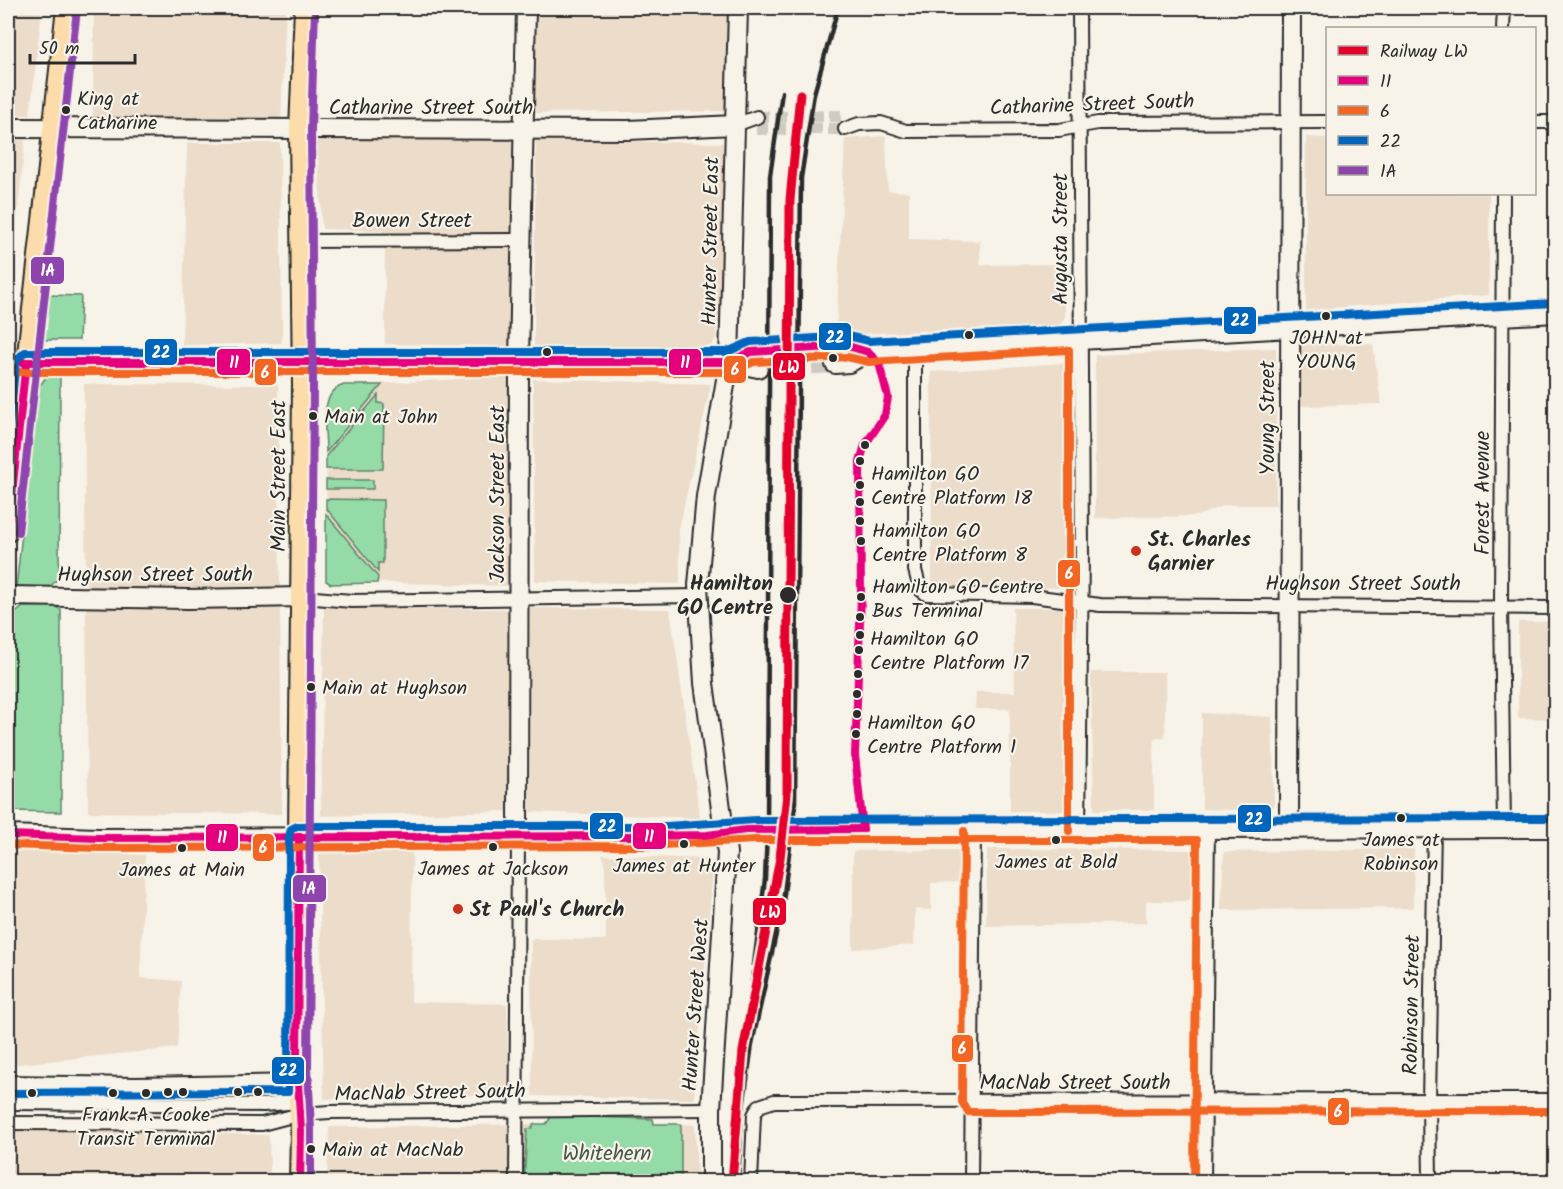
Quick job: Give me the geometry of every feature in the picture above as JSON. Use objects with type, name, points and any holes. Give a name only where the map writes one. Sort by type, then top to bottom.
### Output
[{"type":"main road","points":[[8,531],[17,362],[56,128],[67,8]]},
{"type":"main road","name":"Main Street East","points":[[300,1182],[298,1081],[302,241],[300,130],[305,8]]},
{"type":"street","name":"Jackson Street East","points":[[518,836],[519,361],[526,8]]},
{"type":"street","name":"Hunter Street East","points":[[724,832],[704,683],[699,596],[706,496],[729,362],[738,8]]},
{"type":"street","name":"Augusta Street","points":[[1078,8],[1081,601],[1079,831]]},
{"type":"street","name":"Young Street","points":[[1289,829],[1291,8]]},
{"type":"street","points":[[1503,27],[1504,8]]},
{"type":"street","name":"Catharine Street South","points":[[846,123],[881,123],[906,131],[1059,130],[1098,123],[1326,122]]},
{"type":"street","points":[[1536,122],[1556,122]]},
{"type":"street","name":"Catharine Street South","points":[[8,128],[655,130],[756,123]]},
{"type":"street","name":"Forest Avenue","points":[[1503,195],[1501,606],[1504,828]]},
{"type":"street","name":"Bowen Street","points":[[302,241],[523,240]]},
{"type":"street","points":[[835,355],[848,345],[868,352],[915,350],[1556,313]]},
{"type":"street","name":"Hughson Street South","points":[[915,350],[915,570],[920,589],[933,595],[1032,596],[1100,605],[1556,608]]},
{"type":"street","points":[[17,362],[729,362],[758,360]]},
{"type":"street","name":"Hughson Street South","points":[[8,596],[188,599],[302,597],[352,601],[699,596]]},
{"type":"street","points":[[831,830],[1556,828]]},
{"type":"street","points":[[1204,1182],[1208,829]]},
{"type":"street","name":"Robinson Street","points":[[1430,1182],[1429,1101],[1434,829]]},
{"type":"street","points":[[8,835],[98,838],[666,836],[746,830]]},
{"type":"street","points":[[970,1182],[974,831]]},
{"type":"street","name":"Hunter Street West","points":[[711,1182],[711,1109],[727,865],[724,832]]},
{"type":"street","points":[[516,1182],[518,836]]},
{"type":"street","points":[[8,1082],[136,1084],[298,1081]]},
{"type":"street","name":"MacNab Street South","points":[[751,1182],[752,1125],[756,1110],[763,1104],[774,1101],[1556,1100]]},
{"type":"street","name":"MacNab Street South","points":[[8,1103],[264,1105],[300,1108],[518,1111],[711,1109]]},
{"type":"street","name":"MacNab Street South","points":[[8,1123],[262,1124],[300,1108]]},
{"type":"shaded area","points":[[8,8],[42,8],[30,115],[8,115]]},
{"type":"shaded area","points":[[94,8],[286,8],[281,119],[93,118]]},
{"type":"shaded area","points":[[534,8],[730,8],[729,111],[532,113]]},
{"type":"shaded area","points":[[886,136],[888,191],[909,192],[909,239],[980,241],[980,265],[1064,264],[1065,317],[1060,325],[836,335],[845,139]]},
{"type":"shaded area","points":[[1306,137],[1326,138],[1326,195],[1489,195],[1489,295],[1306,310]]},
{"type":"shaded area","points":[[515,138],[509,346],[385,344],[385,254],[382,230],[322,229],[317,139]]},
{"type":"shaded area","points":[[8,140],[25,140],[8,309]]},
{"type":"shaded area","points":[[536,140],[723,143],[723,298],[715,340],[709,348],[534,347]]},
{"type":"shaded area","points":[[187,143],[280,143],[282,343],[182,345]]},
{"type":"shaded area","points":[[1373,344],[1381,404],[1299,406],[1301,345]]},
{"type":"shaded area","points":[[1276,348],[1276,505],[1225,505],[1197,516],[1095,518],[1095,355]]},
{"type":"shaded area","points":[[1065,363],[1066,588],[932,585],[931,372]]},
{"type":"shaded area","points":[[510,376],[509,586],[326,581],[327,404],[339,386]]},
{"type":"shaded area","points":[[533,379],[711,384],[679,529],[680,584],[535,581]]},
{"type":"shaded area","points":[[84,384],[278,385],[282,814],[88,812]]},
{"type":"shaded area","points":[[324,608],[507,609],[509,811],[321,816]]},
{"type":"shaded area","points":[[530,608],[670,609],[700,818],[530,812]]},
{"type":"shaded area","points":[[1013,608],[1068,608],[1072,811],[1010,811],[1010,709],[975,709],[976,692],[1015,692]]},
{"type":"shaded area","points":[[1518,622],[1555,622],[1555,719],[1518,718]]},
{"type":"shaded area","points":[[1091,672],[1165,672],[1165,737],[1154,738],[1154,810],[1094,810]]},
{"type":"shaded area","points":[[1202,713],[1272,717],[1274,806],[1269,811],[1202,809]]},
{"type":"shaded area","points":[[987,849],[1198,850],[1196,901],[1146,901],[1146,923],[986,926]]},
{"type":"shaded area","points":[[1414,849],[1413,908],[1221,910],[1224,852]]},
{"type":"shaded area","points":[[961,850],[960,882],[931,883],[931,910],[915,909],[914,945],[853,949],[853,851]]},
{"type":"shaded area","points":[[8,851],[145,855],[140,978],[181,981],[177,1048],[8,1065]]},
{"type":"shaded area","points":[[412,852],[411,1002],[507,1004],[508,1094],[324,1099],[319,854]]},
{"type":"shaded area","points":[[602,855],[704,859],[713,868],[694,1099],[532,1096],[531,939],[606,940],[605,861]]},
{"type":"shaded area","points":[[533,1124],[532,1181],[327,1182],[329,1127]]},
{"type":"shaded area","points":[[681,1124],[695,1125],[697,1181],[681,1182]]},
{"type":"shaded area","points":[[8,1129],[269,1135],[270,1181],[8,1182]]},
{"type":"green space","points":[[48,295],[81,296],[79,340],[42,340]]},
{"type":"green space","points":[[46,377],[60,377],[59,577],[49,588],[16,588],[38,388]]},
{"type":"green space","points":[[344,385],[382,385],[326,452],[325,413],[327,404],[330,395]]},
{"type":"green space","points":[[378,395],[378,403],[384,404],[383,469],[326,469],[326,456]]},
{"type":"green space","points":[[326,480],[373,480],[373,489],[326,489]]},
{"type":"green space","points":[[326,499],[383,500],[383,563],[378,563],[378,572],[326,508]]},
{"type":"green space","points":[[326,514],[378,577],[377,583],[331,584],[326,581]]},
{"type":"green space","points":[[55,606],[61,610],[61,812],[8,811],[8,665],[13,615],[23,607]]},
{"type":"green space","name":"Whitehern","points":[[574,1113],[588,1117],[653,1119],[654,1124],[681,1124],[681,1181],[524,1182],[527,1129],[533,1128],[533,1124],[546,1124],[552,1116]]},
{"type":"tunnel","points":[[757,117],[846,116]]},
{"type":"tunnel","points":[[756,129],[845,129]]},
{"type":"tunnel","points":[[758,351],[835,346]]},
{"type":"tunnel","points":[[758,368],[835,364]]},
{"type":"tunnel","points":[[746,830],[831,830]]},
{"type":"railway","points":[[738,1182],[742,1116],[752,1044],[783,902],[795,806],[801,178],[814,94],[838,8]]},
{"type":"railway","points":[[745,1033],[765,879],[767,831],[770,176],[782,92]]},
{"type":"rail line","name":"LW","points":[[732,1182],[743,1051],[780,858],[787,794],[790,200],[800,94]]},
{"type":"transit line","name":"1A","points":[[311,1182],[308,1067],[313,384],[311,130],[315,8]]},
{"type":"transit line","name":"1A","points":[[18,532],[77,9]]},
{"type":"transit line","name":"22","points":[[8,437],[16,360],[25,352],[727,352],[750,342],[848,336],[869,341],[1555,303]]},
{"type":"transit line","name":"11","points":[[8,362],[729,362],[751,352],[848,346],[868,352],[879,363],[888,397],[885,415],[865,445],[860,461],[861,596],[855,755],[863,829]]},
{"type":"transit line","name":"6","points":[[8,372],[729,372],[754,362],[847,357],[869,362],[1069,350],[1069,831]]},
{"type":"transit line","name":"11","points":[[8,531],[26,362]]},
{"type":"transit line","name":"22","points":[[8,1093],[288,1092],[289,836],[291,829],[297,826],[666,826],[756,820],[1556,818]]},
{"type":"transit line","name":"11","points":[[8,835],[98,838],[644,836],[707,835],[746,830],[863,829]]},
{"type":"transit line","name":"6","points":[[964,831],[962,1102],[968,1112],[1556,1111]]},
{"type":"transit line","name":"11","points":[[299,836],[297,1067],[301,1131],[300,1182]]},
{"type":"transit line","name":"6","points":[[8,845],[98,848],[644,846],[756,840],[1197,840],[1194,1182]]},
{"type":"place","name":"King at Catharine","points":[[66,110]]},
{"type":"place","name":"JOHN at YOUNG","points":[[1326,316]]},
{"type":"place","name":"Main at John","points":[[313,416]]},
{"type":"place","name":"Hamilton GO Centre Platform 18","points":[[860,485]]},
{"type":"place","name":"Hamilton GO Centre Platform 8","points":[[861,541]]},
{"type":"place","name":"St. Charles Garnier","points":[[1136,551]]},
{"type":"place","name":"Hamilton GO Centre","points":[[788,595]]},
{"type":"place","name":"Hamilton GO Centre Bus Terminal","points":[[861,597]]},
{"type":"place","name":"Hamilton GO Centre Platform 17","points":[[859,650]]},
{"type":"place","name":"Main at Hughson","points":[[311,687]]},
{"type":"place","name":"Hamilton GO Centre Platform 1","points":[[856,734]]},
{"type":"place","name":"James at Robinson","points":[[1401,818]]},
{"type":"place","name":"James at Bold","points":[[1056,840]]},
{"type":"place","name":"James at Hunter","points":[[684,844]]},
{"type":"place","name":"James at Jackson","points":[[493,847]]},
{"type":"place","name":"James at Main","points":[[182,848]]},
{"type":"place","name":"St Paul's Church","points":[[458,909]]},
{"type":"place","name":"Frank A. Cooke Transit Terminal","points":[[146,1093]]},
{"type":"place","name":"Main at MacNab","points":[[311,1149]]}]
